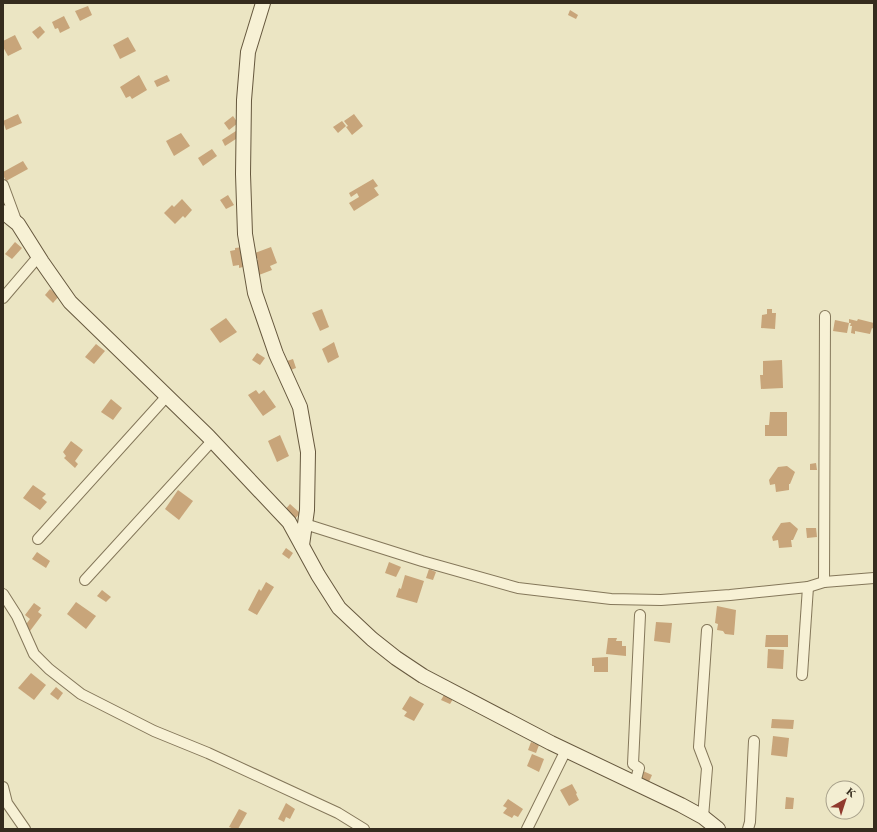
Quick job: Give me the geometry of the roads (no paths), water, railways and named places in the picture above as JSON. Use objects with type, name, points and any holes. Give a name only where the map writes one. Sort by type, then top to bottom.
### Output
[{"type":"street","points":[[263,3],[248,52],[244,100],[243,174],[245,234],[255,293],[276,354],[300,407],[308,452],[307,510],[302,544]]},
{"type":"street","points":[[3,185],[18,224],[38,257],[70,302],[212,441],[289,522],[318,575],[340,608],[367,635],[396,658],[423,676],[566,750],[703,817],[718,829]]},
{"type":"street","points":[[3,212],[18,224]]},
{"type":"street","points":[[3,298],[38,257]]},
{"type":"street","points":[[824,582],[825,316]]},
{"type":"street","points":[[38,539],[167,396]]},
{"type":"street","points":[[85,580],[212,441]]},
{"type":"street","points":[[305,524],[422,561],[518,588],[611,599],[661,600],[730,595],[808,587],[824,582],[874,578]]},
{"type":"street","points":[[802,675],[808,587]]},
{"type":"street","points":[[3,594],[17,616],[34,654],[49,669],[81,694],[154,731],[215,756],[338,812],[364,829]]},
{"type":"street","points":[[635,783],[639,768],[633,764],[640,615]]},
{"type":"street","points":[[703,817],[708,768],[699,747],[707,630]]},
{"type":"street","points":[[748,829],[750,822],[754,741]]},
{"type":"street","points":[[527,829],[566,750]]},
{"type":"street","points":[[3,787],[7,803],[25,829]]}]
